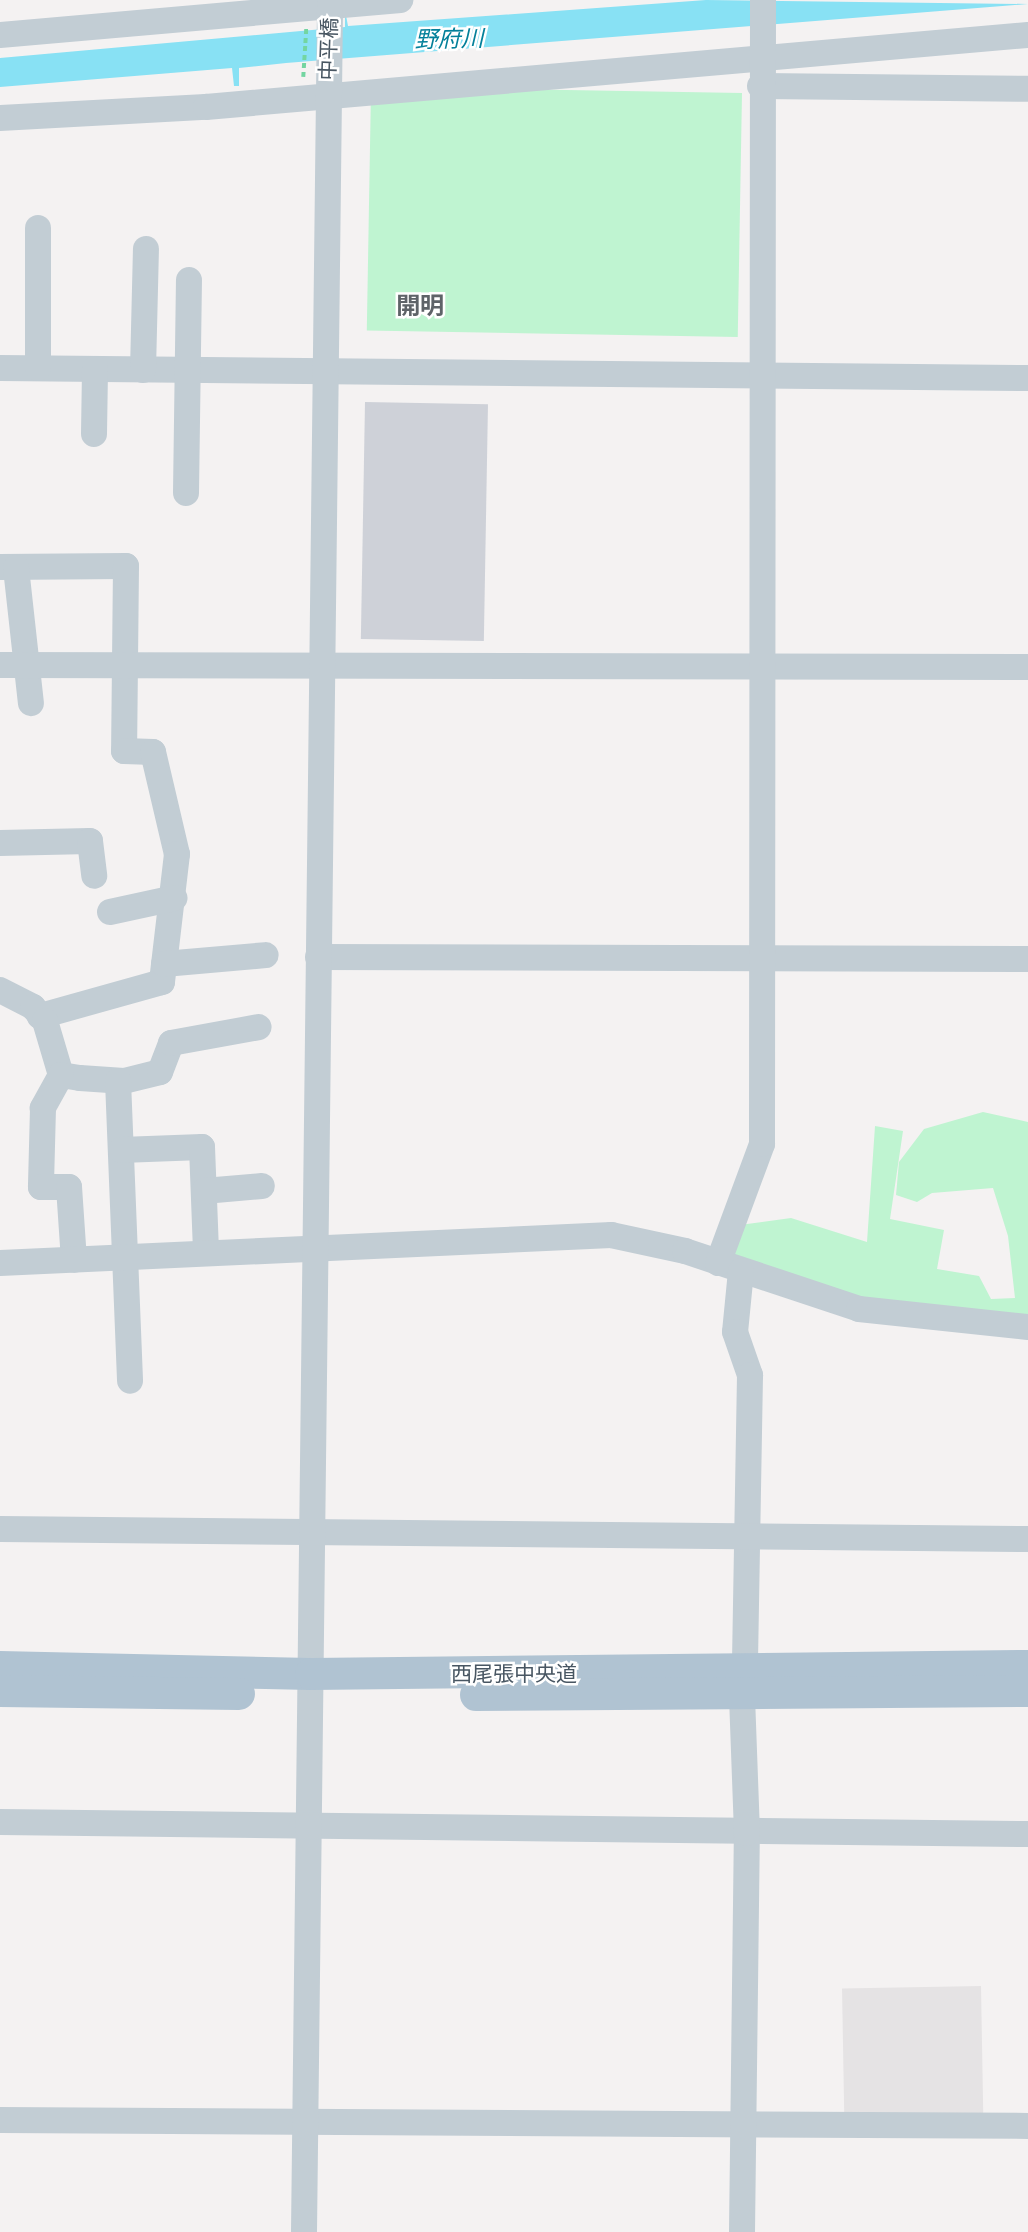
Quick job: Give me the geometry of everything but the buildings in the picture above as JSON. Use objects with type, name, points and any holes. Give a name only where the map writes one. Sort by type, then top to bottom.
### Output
[{"type":"main road","name":"西尾張中央道","points":[[744,1684],[1028,1666]]},
{"type":"main road","name":"西尾張中央道","points":[[0,1667],[311,1684]]},
{"type":"main road","name":"西尾張中央道","points":[[0,1690],[311,1684],[744,1684],[1028,1691]]},
{"type":"street","points":[[0,35],[330,2],[400,0]]},
{"type":"street","points":[[742,2232],[747,1833],[744,1684],[750,1375],[735,1332],[729,1267],[762,1144],[762,0]]},
{"type":"street","name":"中平橋","points":[[304,2232],[325,374],[315,90],[330,2]]},
{"type":"street","points":[[0,118],[761,51],[1028,35]]},
{"type":"street","points":[[760,86],[1028,89]]},
{"type":"street","points":[[38,228],[38,369]]},
{"type":"street","points":[[143,370],[146,249]]},
{"type":"street","points":[[186,493],[189,280]]},
{"type":"street","points":[[0,368],[325,374],[762,373],[1028,378]]},
{"type":"street","points":[[94,434],[95,369]]},
{"type":"street","points":[[31,703],[27,662],[8,568],[126,566],[124,751],[153,752],[177,854],[175,898],[164,964],[156,986],[40,1016]]},
{"type":"street","points":[[0,665],[27,662],[125,661],[323,664],[764,663],[1028,667]]},
{"type":"street","points":[[0,843],[90,841],[94,876]]},
{"type":"street","points":[[110,912],[175,898]]},
{"type":"street","points":[[164,964],[266,955]]},
{"type":"street","points":[[318,957],[764,955],[1028,960]]},
{"type":"street","points":[[0,990],[40,1016],[61,1075],[43,1108],[41,1187],[69,1187],[74,1259]]},
{"type":"street","points":[[61,1075],[118,1081],[160,1072],[171,1043],[259,1027]]},
{"type":"street","points":[[118,1081],[130,1381]]},
{"type":"street","points":[[121,1150],[202,1147],[206,1253]]},
{"type":"street","points":[[204,1191],[262,1186]]},
{"type":"street","points":[[0,1264],[611,1235],[729,1267],[859,1309],[1028,1327]]},
{"type":"street","points":[[0,1529],[1028,1539]]},
{"type":"street","points":[[0,1822],[309,1821],[747,1833],[1028,1834]]},
{"type":"street","points":[[0,2120],[742,2129],[1028,2126]]},
{"type":"path","points":[[307,26],[315,90]]},
{"type":"shaded area","points":[[981,1986],[983,2126],[844,2128],[842,1988]]},
{"type":"green space","points":[[371,87],[742,93],[738,337],[367,330]]},
{"type":"green space","points":[[983,1112],[1028,1122],[1028,1328],[859,1309],[718,1263],[732,1226],[791,1218],[867,1242],[875,1126],[903,1131],[890,1219],[944,1230],[937,1269],[979,1276],[991,1299],[1015,1298],[1008,1236],[993,1188],[932,1193],[917,1202],[896,1195],[899,1162],[924,1129]]},
{"type":"water","name":"野府川","points":[[706,0],[1028,4],[286,63],[239,68],[239,86],[234,86],[232,68],[0,87],[0,58],[345,27],[345,10],[348,26]]},
{"type":"district","name":"開明","points":[[420,306]]}]
